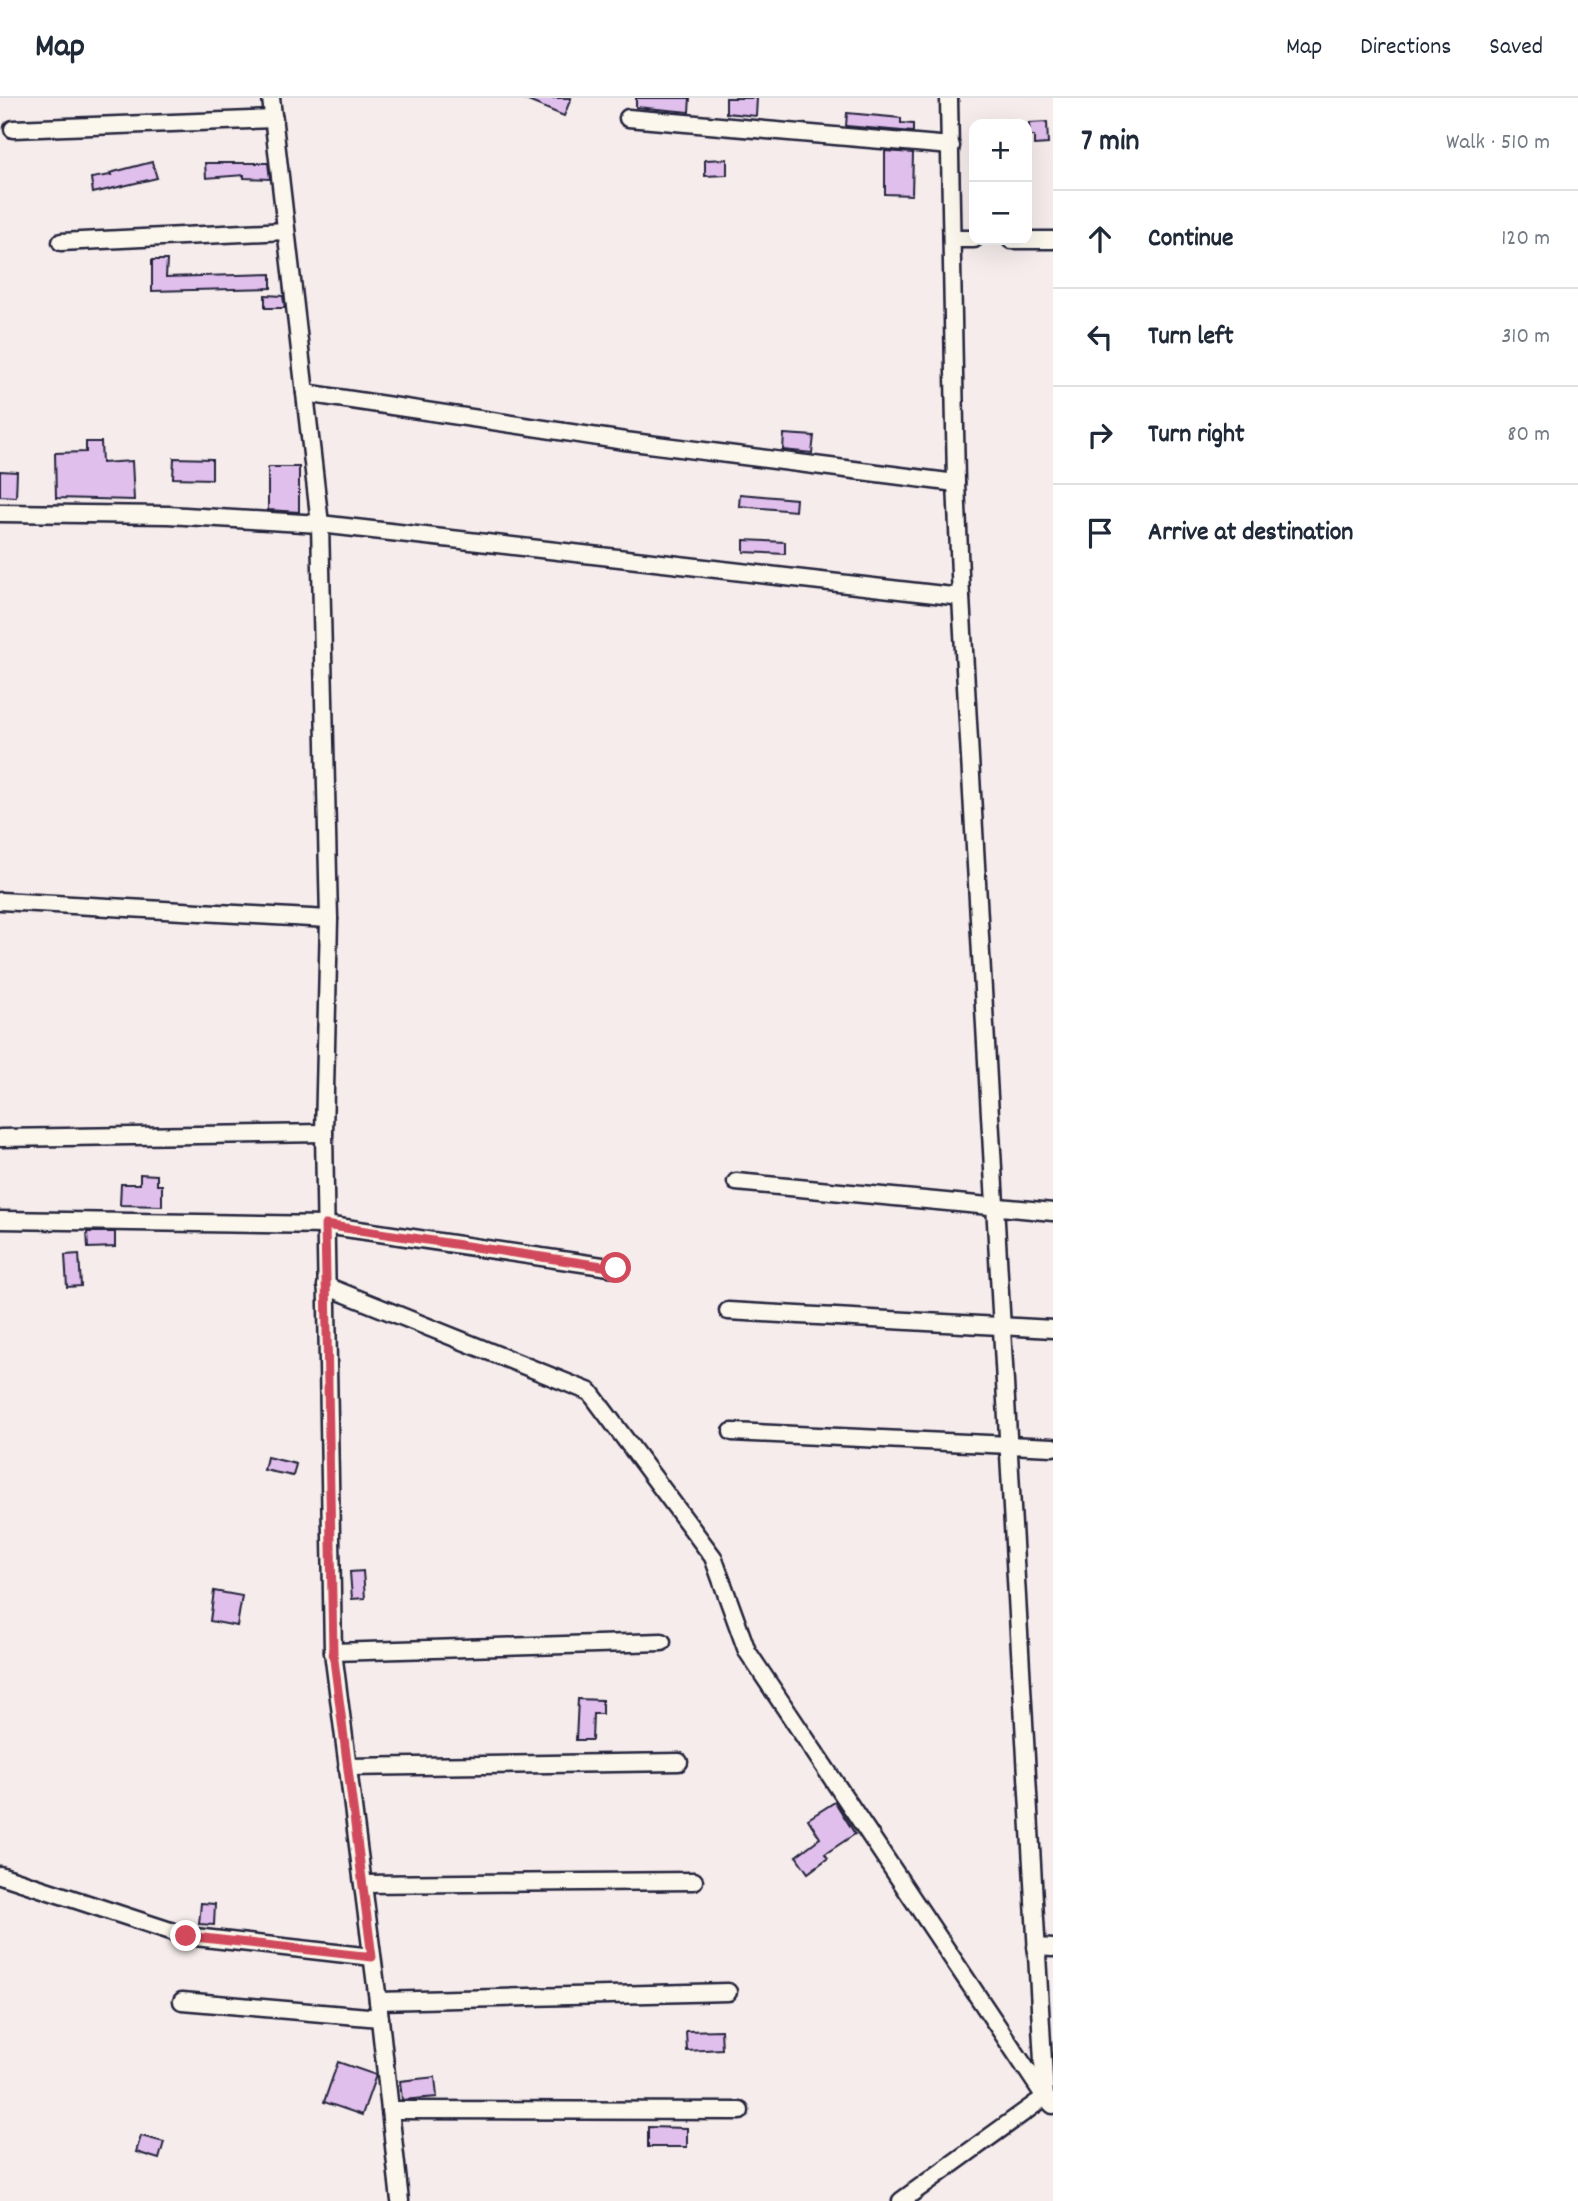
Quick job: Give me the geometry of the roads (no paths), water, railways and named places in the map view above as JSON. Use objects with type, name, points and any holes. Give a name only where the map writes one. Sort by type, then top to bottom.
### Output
[{"type":"street","points":[[271,98],[320,524],[329,919],[324,1133],[333,1652],[378,2001],[400,2201]]},
{"type":"street","points":[[949,98],[956,483],[961,597],[1035,1947],[1049,2101]]},
{"type":"street","points":[[628,118],[951,146]]},
{"type":"street","points":[[13,129],[274,119]]},
{"type":"street","points":[[61,242],[286,231]]},
{"type":"street","points":[[952,239],[969,240]]},
{"type":"street","points":[[1032,240],[1053,240]]},
{"type":"street","points":[[306,393],[625,441],[956,483]]},
{"type":"street","points":[[0,513],[168,515],[320,524],[961,597]]},
{"type":"street","points":[[0,901],[329,919]]},
{"type":"street","points":[[0,1138],[324,1133]]},
{"type":"street","points":[[736,1182],[1053,1212]]},
{"type":"street","points":[[0,1220],[325,1225],[616,1268]]},
{"type":"street","points":[[326,1286],[590,1392],[713,1557],[747,1651],[1049,2101]]},
{"type":"street","points":[[727,1311],[1053,1329]]},
{"type":"street","points":[[732,1432],[1053,1447]]},
{"type":"street","points":[[333,1652],[662,1642]]},
{"type":"street","points":[[347,1767],[679,1762]]},
{"type":"street","points":[[0,1875],[186,1936],[372,1957]]},
{"type":"street","points":[[363,1884],[694,1881]]},
{"type":"street","points":[[1035,1947],[1053,1948]]},
{"type":"street","points":[[378,2001],[728,1992]]},
{"type":"street","points":[[182,2001],[380,2018]]},
{"type":"street","points":[[901,2201],[1049,2101]]},
{"type":"street","points":[[390,2110],[740,2111]]}]
